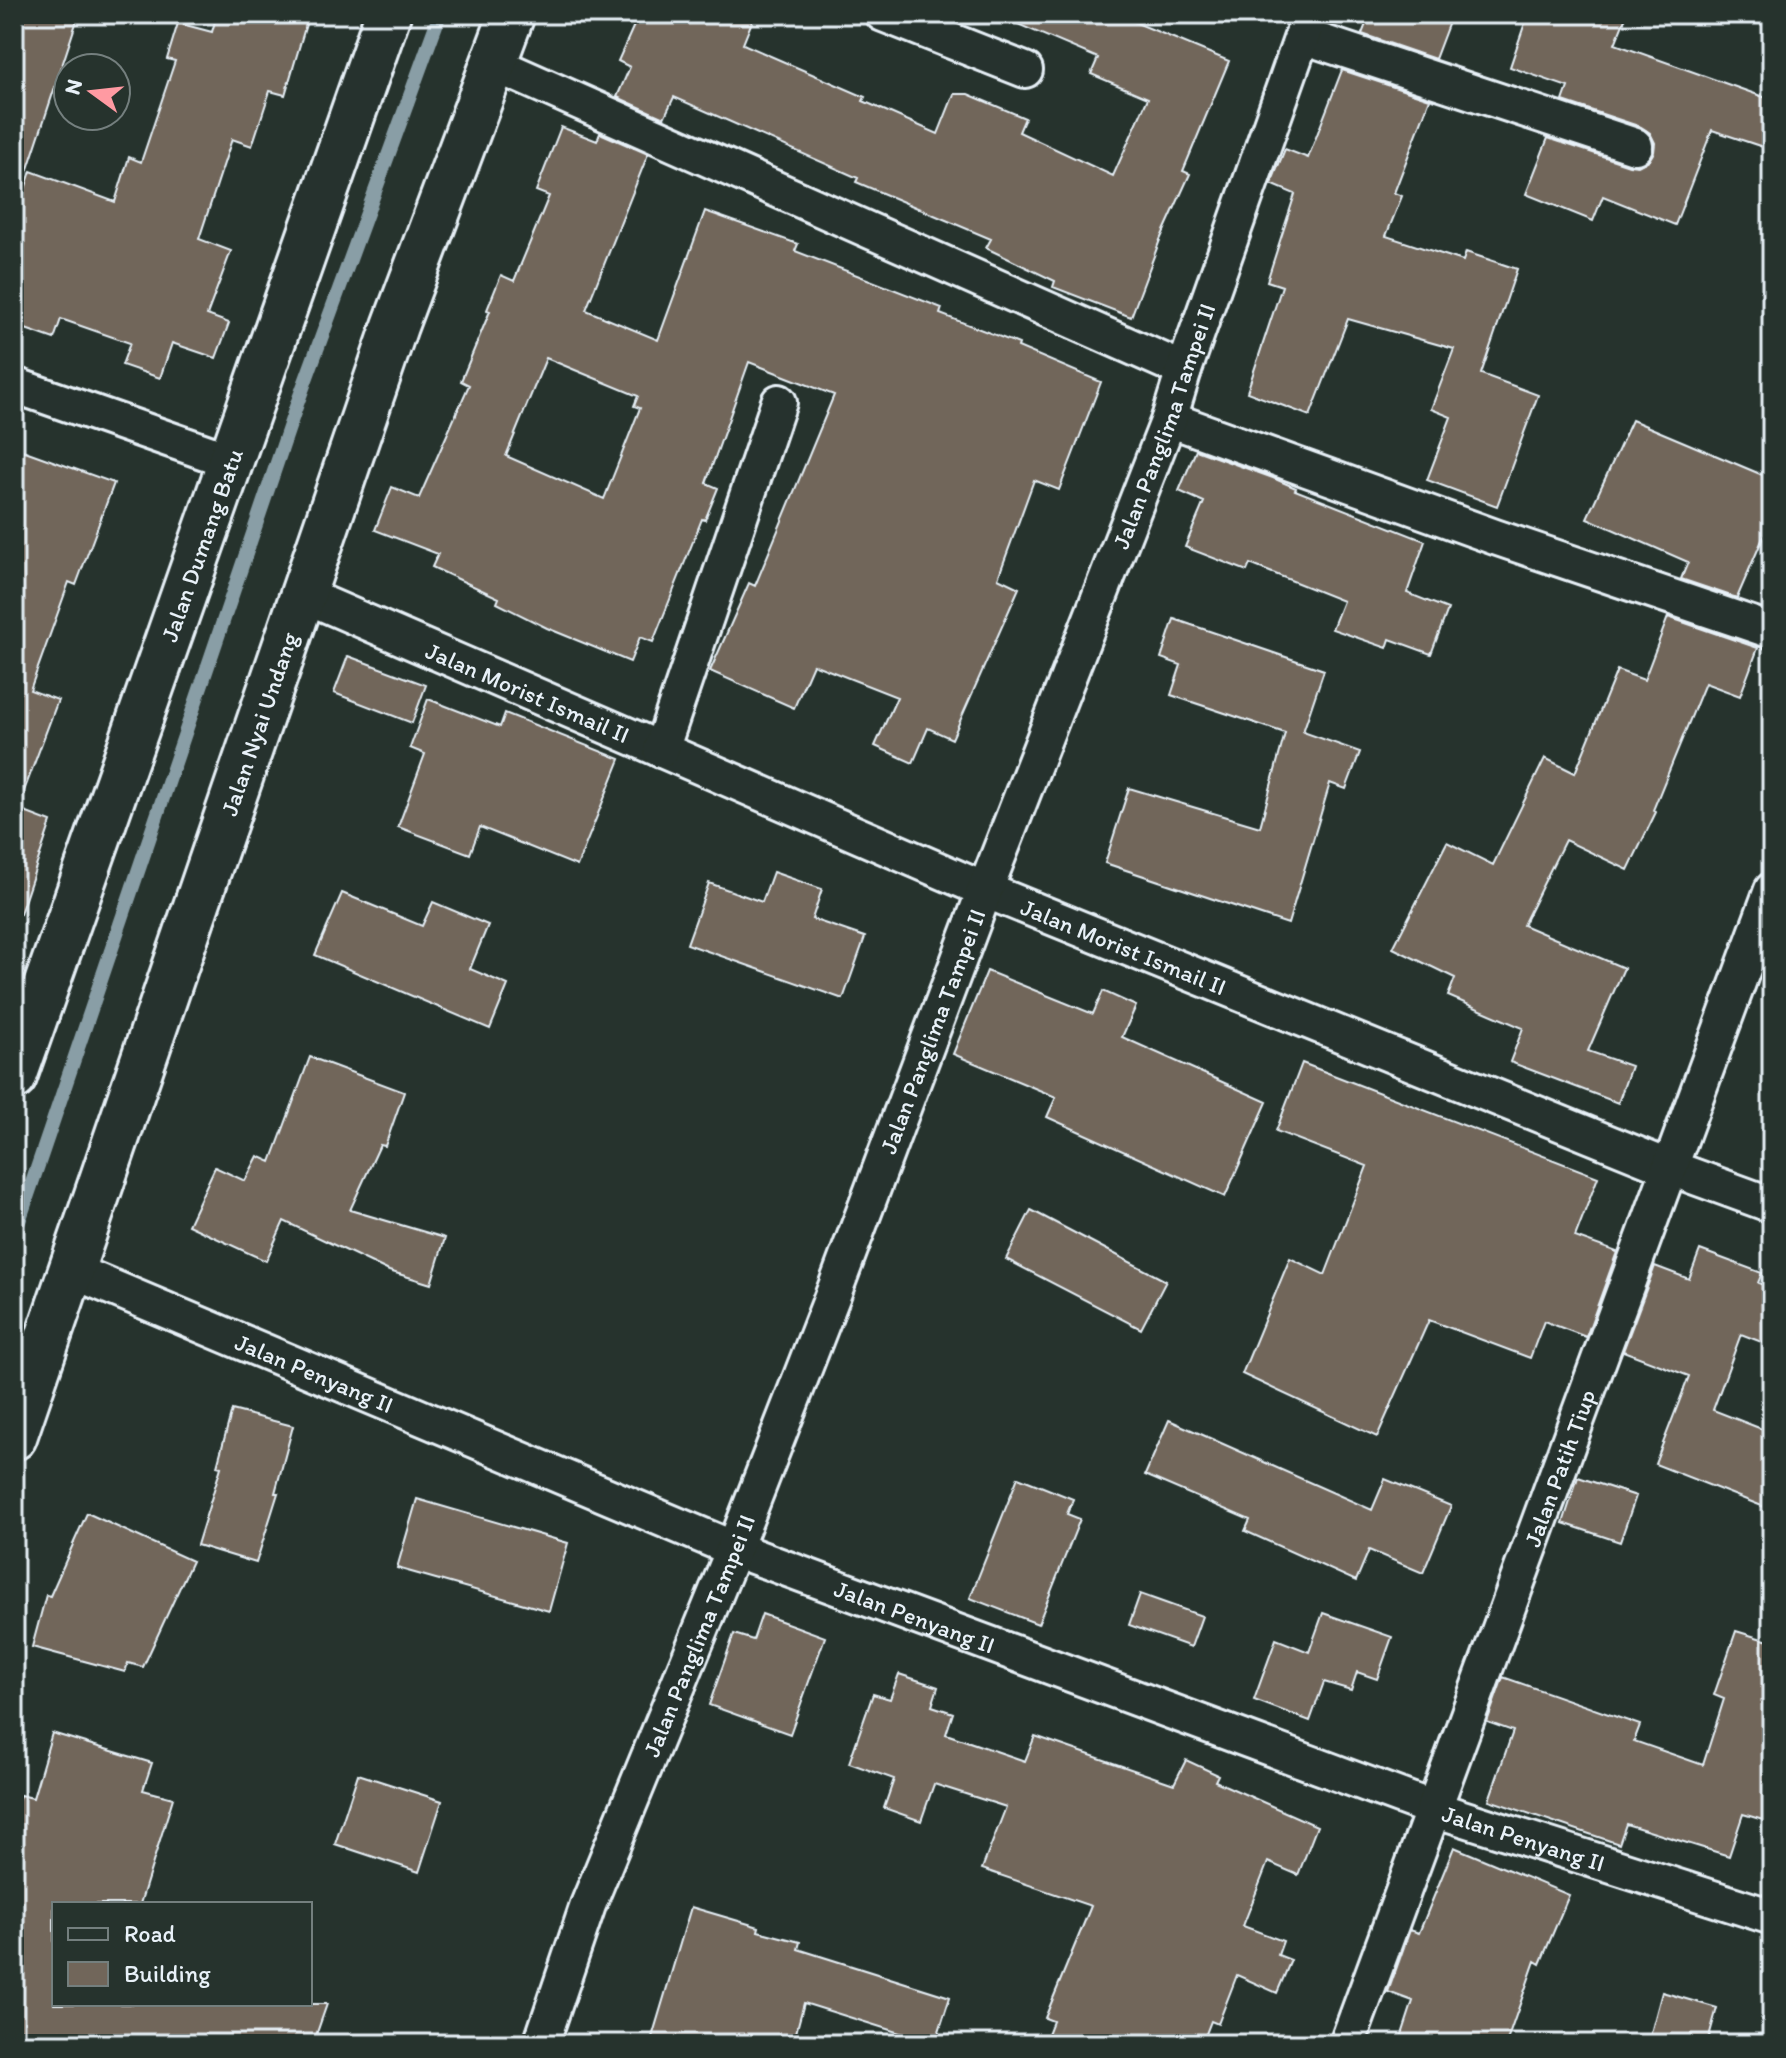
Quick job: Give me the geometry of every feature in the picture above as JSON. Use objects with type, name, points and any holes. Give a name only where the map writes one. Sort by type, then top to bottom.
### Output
[{"type":"street","name":"Jalan Dumang Batu","points":[[14,1077],[388,14]]},
{"type":"street","name":"Jalan Nyai Undang","points":[[14,1437],[395,326],[512,14]]},
{"type":"street","points":[[883,14],[1025,70]]},
{"type":"street","points":[[1307,25],[1635,146]]},
{"type":"street","name":"Jalan Panglima Tampei II","points":[[541,2044],[588,1905],[734,1549],[985,890],[1169,419],[1307,25]]},
{"type":"street","points":[[494,64],[1184,370]]},
{"type":"street","points":[[14,385],[231,461]]},
{"type":"street","points":[[661,750],[779,402]]},
{"type":"street","points":[[1169,419],[1495,537],[1772,631]]},
{"type":"street","name":"Jalan Morist Ismail II","points":[[304,595],[985,890],[1668,1167],[1772,1205]]},
{"type":"street","name":"Jalan Patih Tiup","points":[[1347,2044],[1772,890]]},
{"type":"street","name":"Jalan Penyang II","points":[[73,1271],[734,1549],[1434,1809],[1772,1917]]},
{"type":"building","points":[[14,14],[79,14],[66,52],[52,52],[52,96],[21,190],[14,188]]},
{"type":"building","points":[[217,14],[309,14],[285,95],[270,91],[252,146],[232,139],[199,239],[231,251],[207,315],[229,323],[216,358],[172,343],[160,378],[122,365],[130,343],[61,319],[54,339],[14,325],[14,223],[31,171],[115,202],[129,157],[141,162],[175,61],[167,59],[178,23],[212,32]]},
{"type":"building","points":[[639,14],[755,14],[743,44],[865,97],[863,101],[938,134],[954,94],[968,94],[1025,118],[1019,132],[1113,176],[1148,98],[1091,74],[1098,58],[994,14],[1115,14],[1229,61],[1183,171],[1190,174],[1160,240],[1131,317],[1053,287],[1055,281],[986,248],[991,239],[856,182],[858,178],[674,97],[664,118],[617,97],[630,67],[618,61]]},
{"type":"building","points":[[1370,14],[1452,14],[1435,59],[1362,34]]},
{"type":"building","points":[[1528,14],[1627,14],[1615,44],[1772,100],[1772,150],[1712,130],[1675,225],[1603,196],[1593,221],[1526,194],[1548,138],[1638,166],[1649,160],[1655,143],[1650,133],[1641,127],[1563,101],[1568,87],[1510,67]]},
{"type":"building","points":[[1342,70],[1430,99],[1394,193],[1402,196],[1386,236],[1463,261],[1466,252],[1517,269],[1481,374],[1538,395],[1497,506],[1427,480],[1451,417],[1431,409],[1454,349],[1348,319],[1310,416],[1247,392],[1282,286],[1267,281],[1295,194],[1271,184],[1285,149],[1308,158]]},
{"type":"building","points":[[561,127],[597,141],[600,133],[648,154],[586,310],[658,340],[705,211],[798,244],[795,251],[942,308],[940,314],[1019,344],[1018,347],[1101,382],[1059,490],[1034,480],[998,578],[1019,588],[952,739],[928,728],[913,763],[875,746],[897,697],[813,664],[794,708],[710,671],[749,583],[755,586],[834,395],[749,362],[706,483],[718,488],[705,520],[702,519],[653,642],[640,637],[630,662],[547,628],[497,603],[499,598],[432,567],[438,554],[375,530],[392,487],[419,498],[469,385],[461,381],[490,311],[487,310],[501,275],[514,281],[549,196],[536,191]],"holes":[[[546,358],[638,396],[634,406],[640,408],[604,499],[506,456]]]},
{"type":"building","points":[[1632,420],[1772,479],[1772,517],[1737,598],[1681,579],[1688,562],[1587,518]]},
{"type":"building","points":[[14,447],[114,483],[76,585],[69,582],[30,690],[58,700],[18,807],[14,806]]},
{"type":"building","points":[[1196,450],[1273,478],[1295,490],[1425,541],[1407,593],[1448,609],[1431,654],[1390,639],[1387,648],[1332,629],[1343,601],[1250,564],[1247,571],[1185,547],[1204,502],[1179,491]]},
{"type":"building","points":[[1668,617],[1758,648],[1740,696],[1705,683],[1653,810],[1656,812],[1628,870],[1565,840],[1523,925],[1624,968],[1588,1051],[1631,1066],[1618,1103],[1510,1062],[1523,1028],[1448,996],[1455,978],[1393,948],[1447,842],[1493,865],[1545,758],[1575,773],[1617,670],[1644,680]]},
{"type":"building","points":[[1174,619],[1324,670],[1303,732],[1360,752],[1346,789],[1330,783],[1288,924],[1105,863],[1129,788],[1260,827],[1285,733],[1171,695],[1181,665],[1161,658]]},
{"type":"building","points":[[348,656],[426,685],[412,723],[334,693]]},
{"type":"building","points":[[428,699],[500,727],[505,713],[620,759],[577,866],[480,827],[470,854],[398,827],[425,754],[410,748]]},
{"type":"building","points":[[14,808],[51,822],[20,914],[14,913]]},
{"type":"building","points":[[773,872],[822,889],[812,919],[865,937],[843,999],[687,944],[709,883],[762,902]]},
{"type":"building","points":[[342,893],[422,926],[433,902],[488,925],[470,969],[508,985],[490,1029],[315,955]]},
{"type":"building","points":[[987,971],[1093,1014],[1103,991],[1136,1006],[1122,1037],[1267,1102],[1225,1197],[1047,1117],[1056,1097],[953,1054]]},
{"type":"building","points":[[310,1057],[404,1092],[385,1146],[380,1145],[350,1210],[445,1238],[431,1284],[389,1271],[284,1221],[266,1261],[188,1225],[215,1167],[245,1181],[258,1156],[271,1162]]},
{"type":"building","points":[[1302,1063],[1598,1177],[1575,1237],[1617,1252],[1586,1337],[1544,1321],[1530,1358],[1429,1320],[1377,1437],[1242,1374],[1290,1258],[1325,1275],[1367,1166],[1276,1131]]},
{"type":"building","points":[[1031,1210],[1166,1281],[1141,1329],[1006,1259]]},
{"type":"building","points":[[1700,1250],[1762,1273],[1758,1283],[1772,1288],[1772,1346],[1741,1334],[1713,1410],[1772,1433],[1772,1510],[1655,1464],[1689,1376],[1623,1351],[1655,1266],[1689,1279]]},
{"type":"building","points":[[232,1410],[293,1426],[275,1493],[278,1493],[256,1563],[197,1545],[221,1467],[217,1466]]},
{"type":"building","points":[[1169,1420],[1372,1510],[1385,1479],[1451,1506],[1423,1573],[1369,1550],[1356,1581],[1245,1531],[1250,1520],[1145,1475]]},
{"type":"building","points":[[1018,1477],[1073,1499],[1067,1514],[1080,1519],[1038,1624],[970,1598]]},
{"type":"building","points":[[1578,1477],[1636,1496],[1620,1542],[1563,1523]]},
{"type":"building","points":[[417,1499],[568,1543],[549,1611],[397,1568]]},
{"type":"building","points":[[87,1513],[192,1561],[143,1667],[128,1663],[125,1672],[32,1647],[46,1595],[50,1596]]},
{"type":"building","points":[[1140,1594],[1202,1616],[1191,1647],[1129,1625]]},
{"type":"building","points":[[1323,1613],[1392,1637],[1377,1679],[1357,1672],[1351,1690],[1324,1682],[1310,1721],[1254,1700],[1276,1639],[1309,1652]]},
{"type":"building","points":[[762,1614],[825,1637],[790,1734],[709,1705],[734,1634],[753,1640]]},
{"type":"building","points":[[1736,1631],[1772,1642],[1772,1790],[1763,1820],[1743,1814],[1729,1856],[1626,1824],[1619,1844],[1489,1800],[1513,1731],[1487,1722],[1503,1677],[1640,1725],[1634,1741],[1703,1765],[1724,1699],[1714,1695]]},
{"type":"building","points":[[899,1674],[938,1687],[932,1706],[953,1713],[946,1734],[1025,1761],[1035,1736],[1174,1784],[1186,1760],[1218,1775],[1215,1781],[1317,1826],[1298,1875],[1268,1862],[1243,1926],[1283,1941],[1278,1955],[1291,1960],[1277,1993],[1237,1975],[1218,2024],[1211,2021],[1202,2044],[1044,2044],[1053,2021],[1045,2018],[1091,1906],[982,1869],[1006,1807],[934,1784],[921,1821],[884,1808],[894,1779],[849,1763],[873,1694],[890,1699]]},
{"type":"building","points":[[52,1733],[152,1763],[143,1790],[173,1798],[141,1902],[52,1902],[52,2006],[327,2004],[313,2044],[94,2044],[60,2031],[55,2042],[14,2027],[14,1814],[20,1795],[33,1798]]},
{"type":"building","points":[[358,1774],[442,1801],[419,1872],[335,1844]]},
{"type":"building","points":[[1454,1847],[1569,1895],[1540,1964],[1535,1961],[1506,2044],[1399,2044],[1413,2001],[1388,1992],[1410,1930],[1419,1933]]},
{"type":"building","points":[[691,1907],[800,1942],[798,1949],[950,1997],[935,2044],[804,2003],[793,2044],[650,2044]]},
{"type":"building","points":[[1662,1992],[1717,2008],[1707,2044],[1648,2044]]},
{"type":"waterway","points":[[14,1236],[297,404],[440,14]]}]
